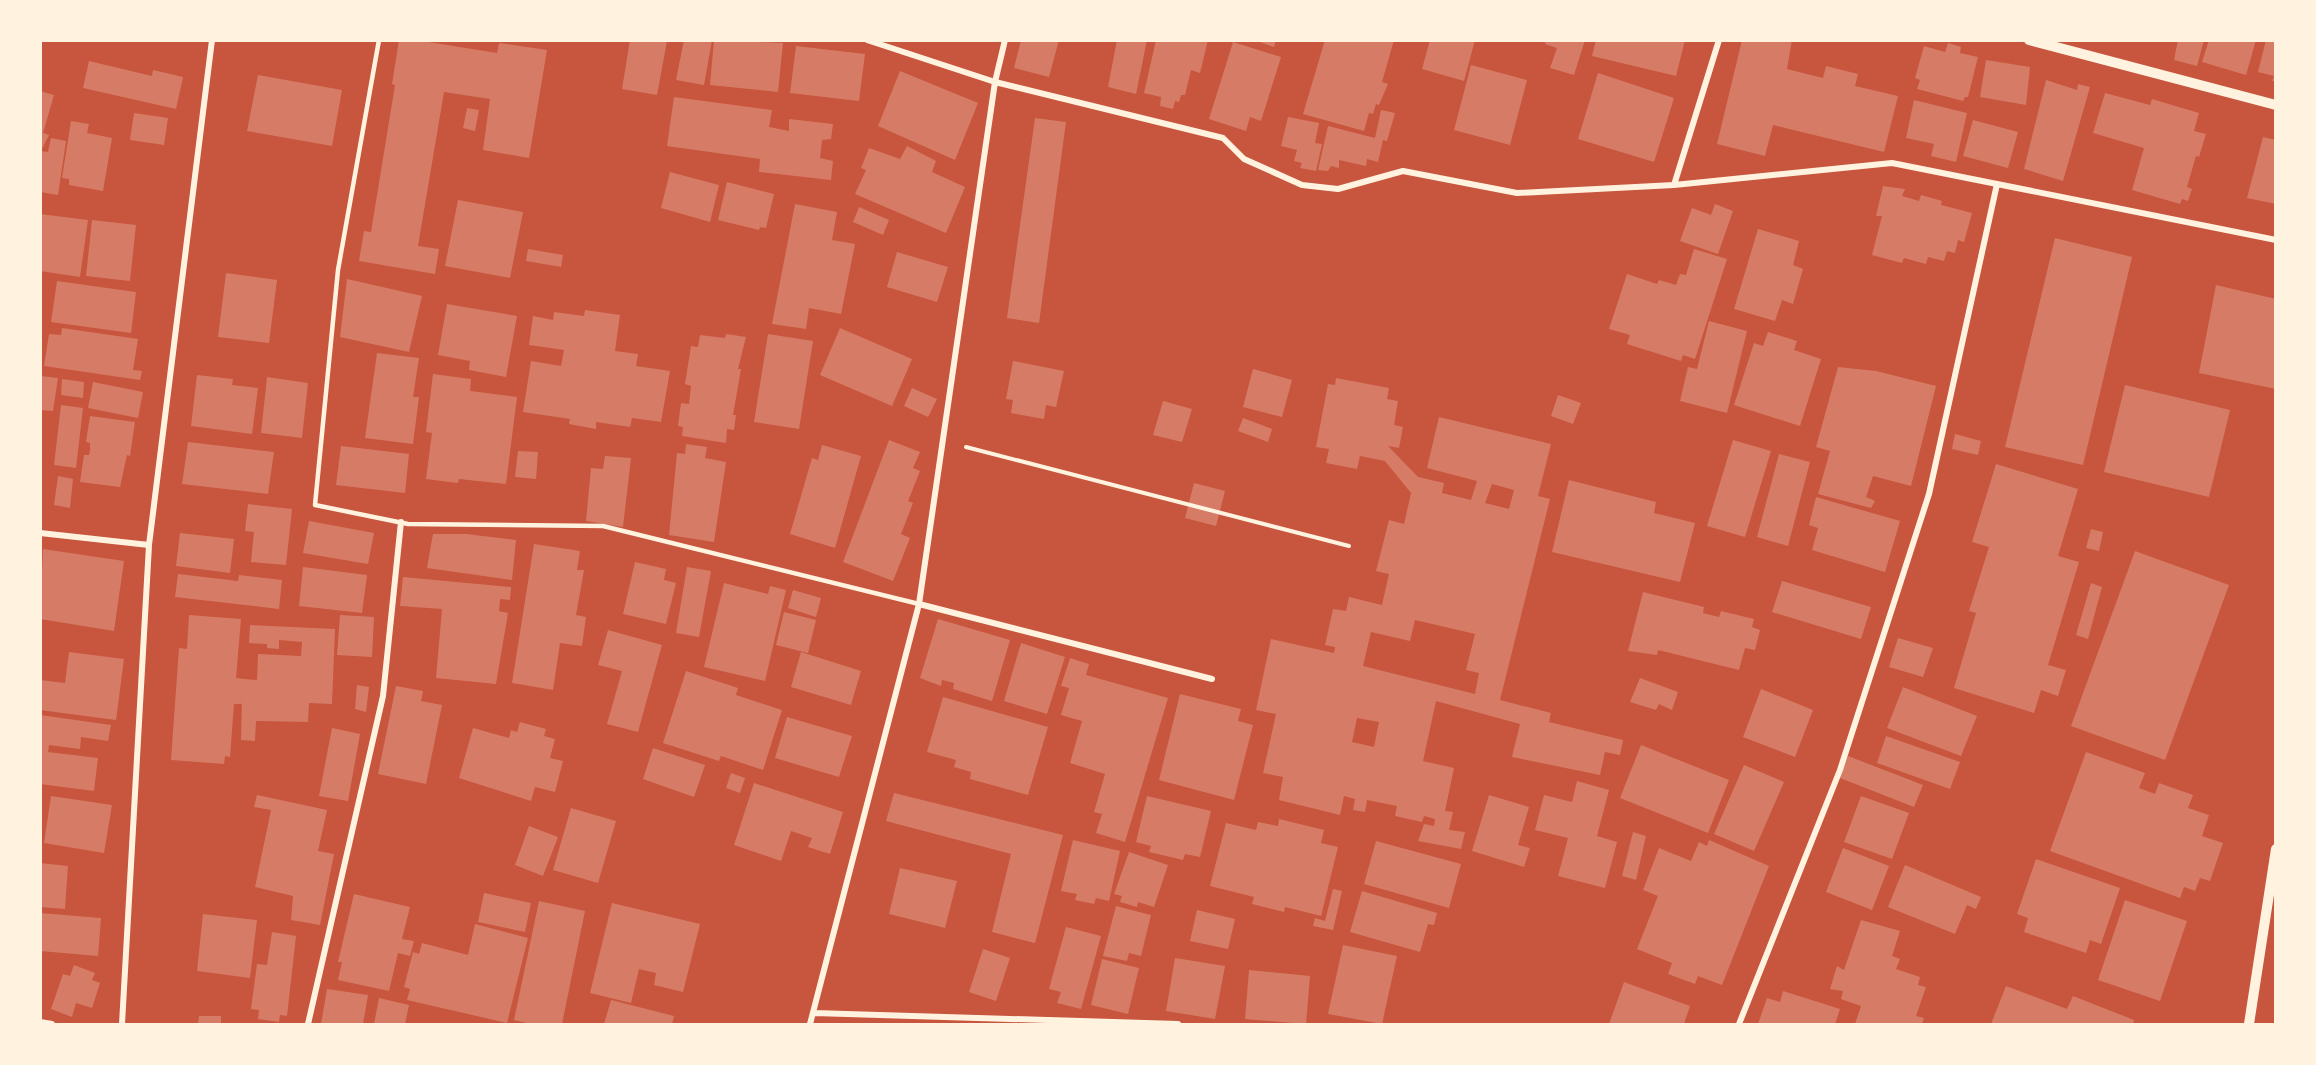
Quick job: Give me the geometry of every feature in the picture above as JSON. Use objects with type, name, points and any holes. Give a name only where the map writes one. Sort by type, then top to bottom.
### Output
[{"type":"street","points":[[122,1024],[149,545],[212,40]]},
{"type":"street","points":[[867,40],[995,82],[1223,138],[1244,159],[1302,185],[1338,189],[1403,171],[1516,193],[1674,185],[1892,163],[2276,240]]},
{"type":"street","points":[[810,1024],[919,604],[995,82],[1005,40]]},
{"type":"street","points":[[1674,185],[1719,40]]},
{"type":"street","points":[[2029,40],[2276,105]]},
{"type":"street","points":[[1739,1024],[1840,770],[1929,494],[1998,184]]},
{"type":"street","points":[[309,1024],[383,696],[401,522]]},
{"type":"street","points":[[40,533],[149,545]]},
{"type":"street","points":[[919,604],[1212,679]]},
{"type":"street","points":[[2250,1024],[2276,849]]},
{"type":"street","points":[[814,1014],[1178,1024]]},
{"type":"street","points":[[40,1022],[52,1024]]},
{"type":"lane","points":[[379,40],[338,270],[315,505],[401,522],[603,526],[919,604]]},
{"type":"path","points":[[942,441],[1348,546]]},
{"type":"building","points":[[399,40],[416,40],[497,53],[499,43],[547,50],[529,158],[483,150],[490,99],[444,92],[418,246],[439,249],[435,274],[359,261],[364,231],[371,232],[395,85],[392,84]]},
{"type":"building","points":[[630,40],[667,41],[657,95],[622,89]]},
{"type":"building","points":[[684,40],[712,40],[704,85],[676,80]]},
{"type":"building","points":[[714,40],[783,43],[778,92],[710,85]]},
{"type":"building","points":[[1021,40],[1059,40],[1049,77],[1014,68]]},
{"type":"building","points":[[1117,40],[1147,40],[1136,94],[1108,87]]},
{"type":"building","points":[[1156,40],[1208,40],[1200,73],[1191,70],[1185,95],[1181,95],[1179,102],[1175,101],[1173,109],[1160,106],[1161,97],[1144,93]]},
{"type":"building","points":[[1254,40],[1276,40],[1274,47]]},
{"type":"building","points":[[1325,40],[1394,40],[1382,82],[1388,84],[1379,105],[1376,104],[1373,114],[1369,113],[1364,131],[1303,114]]},
{"type":"building","points":[[1430,40],[1475,40],[1464,81],[1422,69]]},
{"type":"building","points":[[1546,40],[1585,40],[1574,75],[1550,68],[1557,48],[1545,44]]},
{"type":"building","points":[[1596,40],[1685,40],[1676,76],[1592,56]]},
{"type":"building","points":[[1742,40],[1792,40],[1787,69],[1823,78],[1826,66],[1858,74],[1855,86],[1898,96],[1884,152],[1773,125],[1765,156],[1717,144]]},
{"type":"building","points":[[2178,40],[2204,40],[2197,66],[2174,60]]},
{"type":"building","points":[[2209,40],[2256,40],[2246,75],[2202,62]]},
{"type":"building","points":[[2266,40],[2276,40],[2276,81],[2272,81],[2274,76],[2258,72]]},
{"type":"building","points":[[1233,42],[1281,57],[1261,121],[1250,117],[1246,131],[1209,119]]},
{"type":"building","points":[[1948,43],[1961,47],[1960,53],[1978,57],[1968,97],[1965,97],[1963,101],[1917,89],[1920,80],[1915,78],[1924,46],[1945,52]]},
{"type":"building","points":[[796,46],[865,54],[859,101],[790,93]]},
{"type":"building","points":[[1986,60],[2030,67],[2026,105],[1980,97]]},
{"type":"building","points":[[89,61],[152,76],[153,70],[183,77],[176,109],[83,88]]},
{"type":"building","points":[[1471,65],[1527,80],[1510,145],[1454,130]]},
{"type":"building","points":[[900,71],[978,103],[955,160],[878,126]]},
{"type":"building","points":[[1598,73],[1674,98],[1654,162],[1578,139]]},
{"type":"building","points":[[258,75],[342,90],[332,146],[247,131]]},
{"type":"building","points":[[2046,80],[2077,90],[2078,84],[2090,87],[2063,181],[2024,169]]},
{"type":"building","points":[[40,91],[54,95],[43,133],[49,135],[41,151],[48,152],[51,138],[66,141],[58,195],[40,192]]},
{"type":"building","points":[[2105,93],[2150,105],[2152,99],[2199,113],[2194,131],[2206,134],[2199,157],[2196,156],[2187,187],[2192,189],[2188,201],[2182,199],[2180,204],[2132,190],[2144,148],[2093,133]]},
{"type":"building","points":[[674,97],[772,110],[769,127],[789,131],[789,119],[833,124],[831,139],[822,140],[820,158],[833,161],[831,180],[759,172],[760,159],[667,146]]},
{"type":"building","points":[[1914,100],[1967,113],[1956,162],[1931,156],[1934,144],[1906,138]]},
{"type":"building","points":[[467,108],[479,110],[475,131],[463,128]]},
{"type":"building","points":[[1381,110],[1395,113],[1387,141],[1383,140],[1378,162],[1367,159],[1366,166],[1339,160],[1339,168],[1331,166],[1328,171],[1318,170],[1328,126],[1375,138]]},
{"type":"building","points":[[134,113],[168,118],[164,145],[130,140]]},
{"type":"building","points":[[1288,117],[1319,123],[1315,143],[1322,144],[1316,171],[1300,168],[1302,163],[1294,161],[1297,150],[1281,146]]},
{"type":"building","points":[[1035,118],[1066,122],[1039,323],[1007,318]]},
{"type":"building","points":[[1973,120],[2018,132],[2008,168],[1963,156]]},
{"type":"building","points":[[71,121],[89,124],[87,133],[112,138],[103,191],[69,185],[69,179],[62,178]]},
{"type":"building","points":[[2263,137],[2276,140],[2276,204],[2247,198]]},
{"type":"building","points":[[907,146],[936,161],[932,172],[965,187],[946,233],[855,194],[866,170],[861,168],[869,148],[900,159]]},
{"type":"building","points":[[670,172],[719,185],[710,222],[661,208]]},
{"type":"building","points":[[727,182],[774,194],[766,228],[760,227],[759,230],[718,220]]},
{"type":"building","points":[[1883,186],[1905,189],[1902,196],[1919,201],[1921,195],[1942,201],[1941,205],[1972,213],[1964,242],[1958,240],[1955,253],[1947,251],[1944,261],[1928,257],[1926,264],[1904,258],[1902,263],[1872,255],[1882,216],[1876,216]]},
{"type":"building","points":[[458,200],[523,212],[510,278],[445,266]]},
{"type":"building","points":[[795,204],[837,212],[832,240],[855,244],[841,314],[809,308],[806,329],[772,324]]},
{"type":"building","points":[[1715,204],[1733,211],[1718,254],[1680,241],[1692,208],[1711,215]]},
{"type":"building","points":[[859,207],[889,220],[883,235],[853,222]]},
{"type":"building","points":[[40,214],[88,220],[80,277],[40,271]]},
{"type":"building","points":[[92,220],[136,225],[130,281],[86,276]]},
{"type":"building","points":[[1758,229],[1799,241],[1793,265],[1803,269],[1793,304],[1782,300],[1775,321],[1734,309]]},
{"type":"building","points":[[2055,238],[2132,257],[2083,465],[2005,447]]},
{"type":"building","points":[[528,249],[563,255],[561,267],[526,261]]},
{"type":"building","points":[[1694,249],[1727,259],[1695,359],[1683,355],[1681,361],[1627,344],[1630,335],[1609,329],[1627,274],[1657,284],[1659,280],[1676,285],[1680,274],[1686,275]]},
{"type":"building","points":[[897,252],[948,267],[937,302],[887,287]]},
{"type":"building","points":[[226,273],[277,280],[269,343],[218,337]]},
{"type":"building","points":[[347,279],[422,296],[409,352],[340,337]]},
{"type":"building","points":[[57,281],[136,292],[131,333],[51,322]]},
{"type":"building","points":[[2216,285],[2276,299],[2276,389],[2199,373]]},
{"type":"building","points":[[447,304],[517,316],[506,377],[469,370],[470,361],[438,355]]},
{"type":"building","points":[[585,310],[620,315],[615,351],[638,354],[636,366],[670,371],[661,422],[632,418],[630,427],[596,422],[596,429],[569,424],[570,419],[523,412],[531,361],[561,366],[564,350],[529,345],[533,316],[553,320],[554,312],[584,316]]},
{"type":"building","points":[[1709,321],[1747,331],[1727,413],[1680,401],[1688,367],[1697,369]]},
{"type":"building","points":[[62,328],[138,339],[133,370],[142,371],[140,380],[44,366],[49,334],[61,335]]},
{"type":"building","points":[[840,328],[912,359],[892,406],[820,375]]},
{"type":"building","points":[[1768,332],[1797,341],[1794,350],[1821,359],[1800,426],[1734,405],[1754,343],[1763,346]]},
{"type":"building","points":[[726,334],[746,337],[738,369],[741,369],[733,415],[736,415],[734,430],[727,429],[726,443],[682,436],[683,427],[678,426],[681,403],[689,404],[691,386],[685,384],[691,346],[698,347],[700,335],[725,338]]},
{"type":"building","points":[[768,334],[813,341],[799,429],[754,422]]},
{"type":"building","points":[[377,353],[419,358],[413,397],[419,397],[413,444],[365,438]]},
{"type":"building","points":[[1013,361],[1064,371],[1056,407],[1046,405],[1044,419],[1011,413],[1013,400],[1006,399]]},
{"type":"building","points":[[1838,367],[1876,371],[1936,386],[1911,486],[1873,476],[1866,497],[1875,501],[1871,508],[1818,494],[1830,451],[1816,447]]},
{"type":"building","points":[[1253,369],[1292,380],[1282,417],[1243,407]]},
{"type":"building","points":[[433,374],[471,379],[470,391],[517,397],[506,484],[459,479],[458,483],[426,479],[432,433],[426,432]]},
{"type":"building","points":[[197,375],[233,379],[232,385],[258,388],[252,434],[191,426]]},
{"type":"building","points":[[40,376],[58,378],[53,411],[40,410]]},
{"type":"building","points":[[267,377],[308,383],[302,438],[261,433]]},
{"type":"building","points":[[1336,378],[1389,388],[1387,399],[1398,401],[1394,425],[1403,427],[1399,448],[1388,446],[1418,477],[1444,483],[1442,493],[1471,500],[1477,481],[1427,468],[1439,417],[1551,444],[1538,496],[1550,499],[1500,700],[1551,713],[1549,722],[1623,740],[1620,755],[1605,752],[1600,775],[1512,757],[1520,724],[1436,701],[1423,761],[1454,768],[1445,811],[1453,812],[1449,830],[1465,832],[1461,849],[1418,841],[1424,824],[1434,826],[1435,819],[1424,816],[1422,822],[1395,816],[1397,806],[1367,800],[1365,812],[1353,810],[1355,799],[1344,796],[1340,815],[1279,800],[1283,777],[1263,773],[1276,714],[1256,710],[1271,639],[1334,653],[1335,647],[1325,645],[1333,609],[1346,611],[1349,597],[1382,605],[1389,574],[1376,571],[1389,520],[1404,524],[1411,493],[1385,461],[1360,456],[1357,469],[1326,463],[1329,449],[1316,447],[1328,384],[1335,385]],"holes":[[[1492,484],[1514,490],[1509,509],[1485,503]],[[1415,620],[1475,634],[1466,670],[1479,673],[1475,694],[1363,666],[1371,632],[1410,641]],[[1357,718],[1379,722],[1374,747],[1352,742]]]},
{"type":"building","points":[[62,379],[84,382],[83,398],[61,395]]},
{"type":"building","points":[[93,382],[143,392],[138,418],[88,408]]},
{"type":"building","points":[[2125,385],[2230,410],[2209,497],[2104,472]]},
{"type":"building","points":[[912,388],[937,399],[928,417],[904,406]]},
{"type":"building","points":[[1558,395],[1581,403],[1573,424],[1551,416]]},
{"type":"building","points":[[1163,401],[1192,409],[1182,442],[1153,435]]},
{"type":"building","points":[[61,405],[83,408],[76,468],[54,465]]},
{"type":"building","points":[[90,416],[135,422],[130,456],[127,455],[120,487],[80,482],[84,455],[89,455],[90,450],[90,443],[86,442]]},
{"type":"building","points":[[1243,418],[1272,429],[1268,442],[1238,431]]},
{"type":"building","points":[[1955,434],[1981,441],[1978,455],[1952,449]]},
{"type":"building","points":[[889,440],[920,452],[913,468],[920,471],[908,501],[913,503],[901,534],[910,538],[893,581],[843,562]]},
{"type":"building","points":[[1733,440],[1771,451],[1745,537],[1707,526]]},
{"type":"building","points":[[188,442],[274,452],[268,494],[182,484]]},
{"type":"building","points":[[686,444],[707,447],[705,458],[726,462],[714,542],[669,535],[677,453],[685,454]]},
{"type":"building","points":[[822,445],[861,456],[835,548],[790,534],[812,458],[818,460]]},
{"type":"building","points":[[341,446],[409,454],[405,493],[336,485]]},
{"type":"building","points":[[518,451],[538,452],[536,479],[515,477]]},
{"type":"building","points":[[1779,454],[1810,462],[1788,546],[1757,537]]},
{"type":"building","points":[[605,456],[631,458],[623,527],[586,521],[591,468],[603,469]]},
{"type":"building","points":[[1996,464],[2078,489],[2058,556],[2079,562],[2048,665],[2066,670],[2058,696],[2041,690],[2034,713],[1954,688],[1976,613],[1969,611],[1989,547],[1972,542]]},
{"type":"building","points":[[58,476],[73,479],[70,508],[54,505]]},
{"type":"building","points":[[1569,480],[1656,502],[1654,513],[1695,523],[1680,582],[1552,552]]},
{"type":"building","points":[[1194,483],[1225,491],[1216,526],[1185,518]]},
{"type":"building","points":[[1816,497],[1900,521],[1885,572],[1812,550],[1818,528],[1809,525]]},
{"type":"building","points":[[248,504],[292,509],[286,565],[251,562],[254,532],[245,531]]},
{"type":"building","points":[[309,521],[374,533],[368,564],[303,553]]},
{"type":"building","points":[[2091,529],[2103,532],[2099,551],[2086,548]]},
{"type":"building","points":[[180,533],[234,539],[230,573],[176,566]]},
{"type":"building","points":[[433,534],[466,534],[516,540],[512,580],[427,568]]},
{"type":"building","points":[[534,544],[580,551],[577,570],[584,570],[576,615],[586,617],[582,646],[560,643],[553,690],[512,683]]},
{"type":"building","points":[[43,549],[124,561],[114,631],[40,619]]},
{"type":"building","points":[[2135,551],[2229,585],[2165,760],[2071,726]]},
{"type":"building","points":[[635,562],[666,569],[664,580],[676,583],[666,624],[623,614]]},
{"type":"building","points":[[303,567],[367,575],[362,613],[299,606]]},
{"type":"building","points":[[687,567],[711,571],[699,637],[676,633]]},
{"type":"building","points":[[178,574],[238,581],[239,575],[282,580],[279,609],[175,597]]},
{"type":"building","points":[[403,577],[511,587],[510,600],[500,599],[499,611],[508,613],[496,684],[436,678],[442,609],[400,606]]},
{"type":"building","points":[[1782,581],[1871,607],[1861,639],[1772,612]]},
{"type":"building","points":[[724,583],[768,594],[770,586],[786,590],[765,681],[704,667]]},
{"type":"building","points":[[2091,583],[2102,587],[2088,639],[2076,635]]},
{"type":"building","points":[[793,590],[821,598],[816,617],[788,608]]},
{"type":"building","points":[[1643,592],[1704,607],[1703,613],[1719,617],[1721,611],[1754,619],[1752,627],[1760,630],[1755,650],[1745,648],[1739,670],[1658,650],[1657,655],[1628,651]]},
{"type":"building","points":[[784,612],[816,620],[808,653],[776,645]]},
{"type":"building","points":[[189,615],[241,619],[236,678],[244,679],[257,680],[258,654],[301,656],[302,642],[279,640],[279,649],[267,648],[267,644],[249,643],[250,625],[335,629],[332,704],[309,703],[308,722],[256,721],[255,741],[241,740],[242,704],[234,704],[230,757],[225,756],[224,764],[171,760],[179,648],[187,649]]},
{"type":"building","points":[[340,615],[374,617],[372,657],[337,655]]},
{"type":"building","points":[[938,619],[1010,640],[992,701],[953,689],[954,683],[942,680],[941,686],[920,678]]},
{"type":"building","points":[[608,630],[662,645],[638,732],[607,724],[622,671],[598,665]]},
{"type":"building","points":[[1898,638],[1933,648],[1923,677],[1889,667]]},
{"type":"building","points":[[1021,643],[1065,657],[1047,714],[1004,701]]},
{"type":"building","points":[[69,652],[124,659],[116,720],[40,710],[40,680],[65,683]]},
{"type":"building","points":[[801,652],[861,671],[851,705],[791,687]]},
{"type":"building","points":[[1070,658],[1089,664],[1086,675],[1168,698],[1125,842],[1096,833],[1102,814],[1094,812],[1105,774],[1070,763],[1082,721],[1061,715],[1069,688],[1061,686]]},
{"type":"building","points":[[686,671],[738,688],[736,695],[782,710],[763,770],[721,756],[719,761],[663,743]]},
{"type":"building","points":[[1640,678],[1678,692],[1672,710],[1659,704],[1656,710],[1630,702]]},
{"type":"building","points":[[357,685],[369,687],[366,712],[355,709]]},
{"type":"building","points":[[396,686],[423,691],[421,701],[442,705],[426,784],[378,774]]},
{"type":"building","points":[[1903,687],[1977,716],[1961,756],[1887,728]]},
{"type":"building","points":[[1761,689],[1813,710],[1795,757],[1743,737]]},
{"type":"building","points":[[1180,694],[1241,709],[1238,721],[1253,725],[1234,800],[1159,780]]},
{"type":"building","points":[[943,697],[1048,727],[1028,795],[970,779],[971,772],[954,767],[956,760],[927,752]]},
{"type":"building","points":[[40,715],[111,725],[108,741],[81,737],[80,749],[49,745],[48,752],[98,758],[94,791],[40,784]]},
{"type":"building","points":[[787,717],[852,736],[839,777],[775,758]]},
{"type":"building","points":[[520,722],[546,729],[544,736],[555,739],[550,758],[563,761],[555,792],[535,787],[531,801],[459,778],[473,728],[509,738],[511,730],[517,732]]},
{"type":"building","points":[[332,728],[360,734],[348,801],[319,796]]},
{"type":"building","points":[[1886,736],[1960,762],[1950,789],[1877,763]]},
{"type":"building","points":[[1641,745],[1729,780],[1708,833],[1620,798]]},
{"type":"building","points":[[653,748],[705,765],[694,797],[643,779]]},
{"type":"building","points":[[2086,752],[2145,773],[2139,788],[2155,794],[2159,783],[2193,795],[2188,808],[2209,815],[2202,836],[2223,843],[2210,881],[2200,878],[2195,891],[2184,887],[2180,898],[2050,851]]},
{"type":"building","points":[[1848,756],[1923,785],[1914,807],[1840,778]]},
{"type":"building","points":[[1744,765],[1784,782],[1754,851],[1714,834]]},
{"type":"building","points":[[731,773],[745,778],[740,793],[726,788]]},
{"type":"building","points":[[1577,781],[1609,790],[1597,836],[1617,842],[1605,888],[1558,876],[1568,838],[1535,830],[1544,795],[1572,802]]},
{"type":"building","points":[[754,783],[843,812],[830,854],[808,847],[812,838],[791,831],[781,861],[734,845]]},
{"type":"building","points":[[894,793],[1063,835],[1035,943],[992,932],[1011,854],[886,821]]},
{"type":"building","points":[[257,795],[327,810],[318,851],[334,854],[320,925],[291,920],[293,896],[255,887],[271,810],[254,807]]},
{"type":"building","points":[[1489,795],[1529,807],[1518,845],[1530,848],[1524,867],[1472,851]]},
{"type":"building","points":[[51,796],[112,805],[104,853],[44,843]]},
{"type":"building","points":[[1147,796],[1211,811],[1200,857],[1185,854],[1183,860],[1149,852],[1151,846],[1136,842]]},
{"type":"building","points":[[1861,796],[1909,813],[1892,859],[1844,842]]},
{"type":"building","points":[[571,808],[616,821],[598,883],[553,870]]},
{"type":"building","points":[[1279,819],[1324,830],[1321,843],[1338,847],[1321,916],[1285,907],[1284,912],[1252,904],[1254,897],[1210,886],[1226,823],[1256,830],[1258,822],[1278,826]]},
{"type":"building","points":[[529,826],[558,837],[543,876],[515,865]]},
{"type":"building","points":[[1633,832],[1646,836],[1636,880],[1622,876]]},
{"type":"building","points":[[1073,840],[1120,851],[1109,901],[1096,898],[1094,904],[1075,900],[1077,894],[1061,891]]},
{"type":"building","points":[[1709,840],[1769,866],[1722,985],[1698,976],[1695,984],[1668,974],[1672,963],[1637,949],[1658,896],[1643,890],[1659,848],[1691,861],[1699,842],[1707,846]]},
{"type":"building","points":[[1376,841],[1461,864],[1449,908],[1364,884]]},
{"type":"building","points":[[1843,848],[1889,866],[1872,910],[1826,892]]},
{"type":"building","points":[[1129,852],[1168,865],[1154,907],[1138,902],[1137,907],[1120,902],[1122,896],[1114,894]]},
{"type":"building","points":[[2036,859],[2120,888],[2101,944],[2090,940],[2086,953],[2024,932],[2028,918],[2017,914]]},
{"type":"building","points":[[40,863],[68,866],[65,909],[40,907]]},
{"type":"building","points":[[1905,865],[1981,897],[1976,909],[1967,905],[1955,934],[1888,907]]},
{"type":"building","points":[[900,868],[957,881],[945,928],[889,914]]},
{"type":"building","points":[[1333,889],[1342,891],[1333,930],[1313,926],[1315,918],[1325,921]]},
{"type":"building","points":[[1362,891],[1437,913],[1434,925],[1428,924],[1420,952],[1350,932]]},
{"type":"building","points":[[484,893],[531,903],[525,932],[478,922]]},
{"type":"building","points":[[354,894],[410,907],[402,939],[414,941],[410,956],[398,953],[389,991],[338,980],[342,962],[338,962]]},
{"type":"building","points":[[2125,900],[2187,921],[2160,1001],[2098,980]]},
{"type":"building","points":[[539,901],[585,911],[562,1024],[531,1024],[514,1020]]},
{"type":"building","points":[[612,903],[700,924],[683,992],[654,985],[656,973],[639,969],[631,1003],[590,993]]},
{"type":"building","points":[[1116,906],[1151,915],[1141,956],[1129,953],[1127,961],[1103,956]]},
{"type":"building","points":[[1197,910],[1235,919],[1228,949],[1190,941]]},
{"type":"building","points":[[40,913],[101,918],[98,956],[40,951]]},
{"type":"building","points":[[203,914],[257,920],[250,978],[197,971]]},
{"type":"building","points":[[1861,920],[1900,931],[1892,956],[1900,959],[1896,969],[1920,977],[1918,985],[1926,987],[1916,1016],[1924,1018],[1922,1024],[1855,1024],[1861,1006],[1841,999],[1843,991],[1830,989],[1837,966],[1844,970]]},
{"type":"building","points":[[475,924],[528,938],[507,1023],[407,1000],[410,989],[404,987],[413,952],[419,954],[422,943],[468,955]]},
{"type":"building","points":[[1066,927],[1101,936],[1081,1009],[1057,1003],[1061,992],[1049,989]]},
{"type":"building","points":[[272,932],[296,936],[287,1016],[280,1015],[279,1022],[258,1019],[259,1010],[251,1009],[257,964],[267,965]]},
{"type":"building","points":[[1343,945],[1397,956],[1382,1024],[1328,1014]]},
{"type":"building","points":[[983,949],[1010,958],[996,1001],[969,992]]},
{"type":"building","points":[[1175,958],[1225,966],[1215,1019],[1166,1011]]},
{"type":"building","points":[[1102,959],[1139,968],[1128,1014],[1091,1005]]},
{"type":"building","points":[[74,965],[95,973],[92,980],[100,983],[92,1008],[76,1003],[72,1017],[51,1009],[63,974],[70,976]]},
{"type":"building","points":[[1249,970],[1310,976],[1306,1024],[1245,1019]]},
{"type":"building","points":[[1624,982],[1690,1006],[1684,1024],[1609,1024]]},
{"type":"building","points":[[2006,986],[2067,1009],[2073,996],[2134,1020],[2133,1024],[1991,1024]]},
{"type":"building","points":[[327,989],[368,995],[363,1024],[321,1024]]},
{"type":"building","points":[[1783,991],[1840,1009],[1835,1024],[1758,1024],[1767,998],[1780,1002]]},
{"type":"building","points":[[379,998],[409,1005],[405,1024],[374,1024]]},
{"type":"building","points":[[611,1000],[674,1016],[672,1024],[604,1024]]},
{"type":"building","points":[[199,1016],[221,1016],[221,1024],[198,1024]]}]
